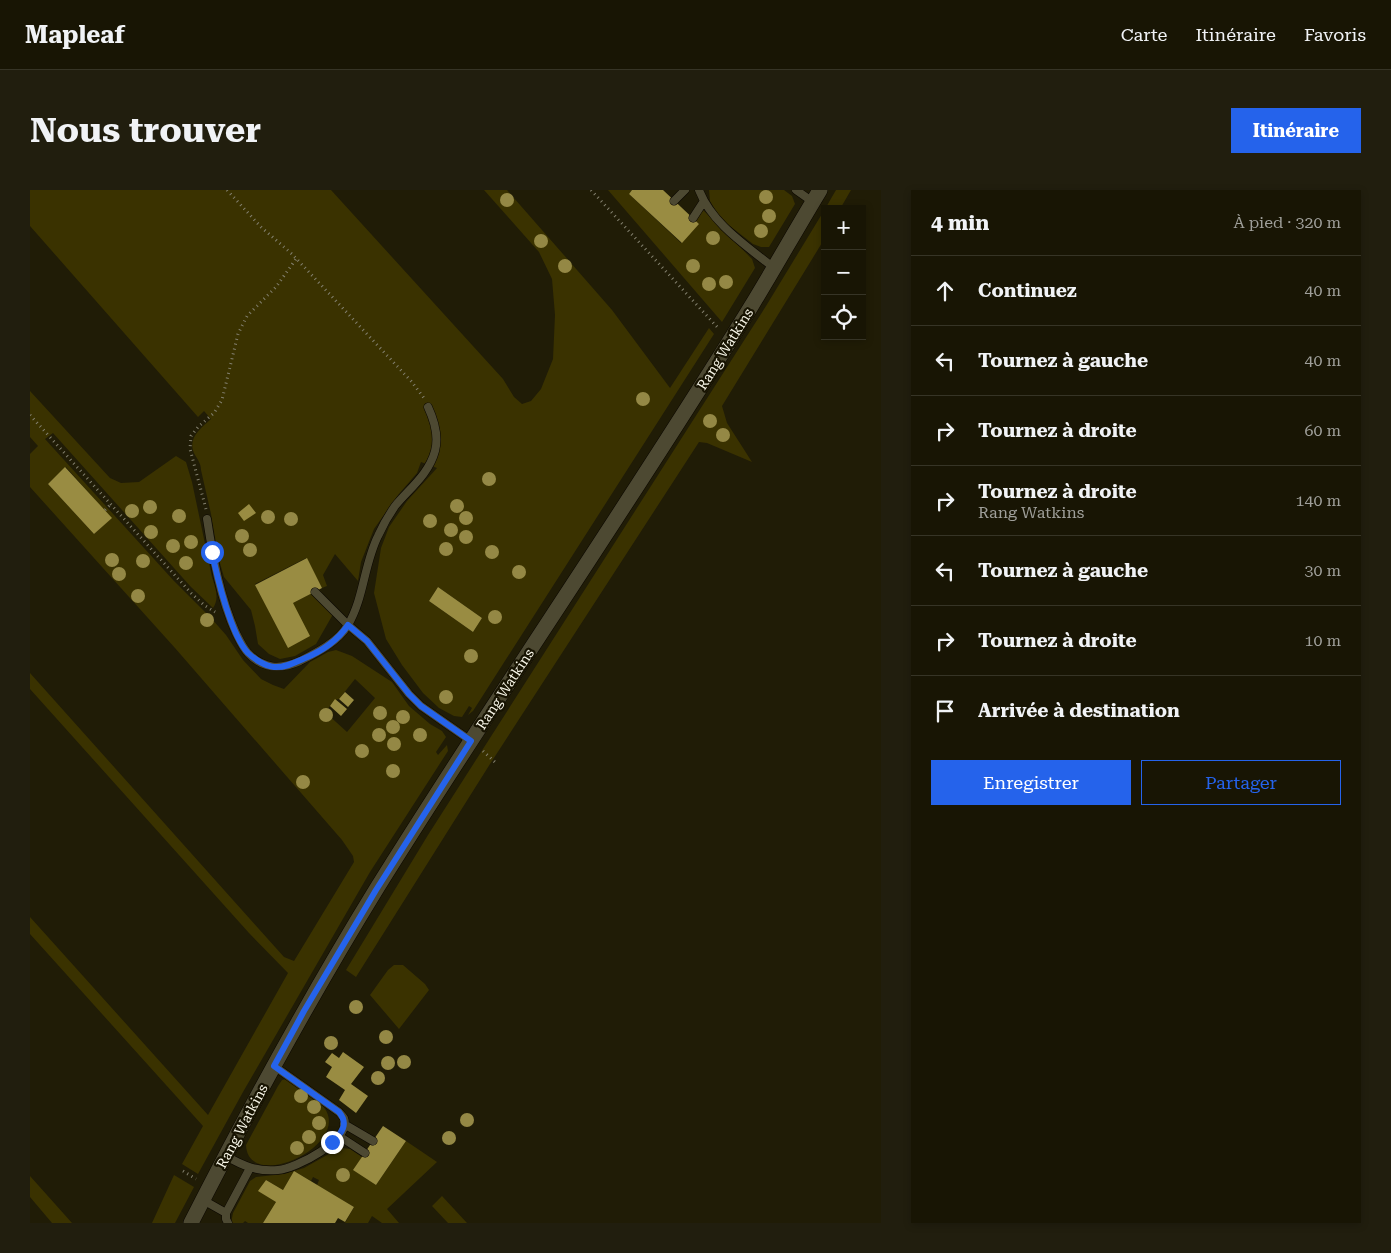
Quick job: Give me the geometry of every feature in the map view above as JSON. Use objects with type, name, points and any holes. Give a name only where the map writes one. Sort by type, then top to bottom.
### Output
[{"type":"street","name":"Rang Watkins","points":[[191,1223],[304,1011],[376,890],[675,427],[774,268],[816,196]]},
{"type":"lane","points":[[674,200],[686,190]]},
{"type":"lane","points":[[699,190],[714,216],[732,234],[774,268]]},
{"type":"lane","points":[[796,190],[816,196]]},
{"type":"lane","points":[[693,218],[704,201]]},
{"type":"lane","points":[[207,520],[215,569],[231,621],[247,652],[264,664],[272,667],[290,665],[306,658],[332,642],[342,634],[348,625],[362,591],[370,557],[377,538],[396,506],[424,473],[432,460],[437,441],[434,421],[428,408]]},
{"type":"lane","points":[[315,592],[367,641],[409,694],[421,706],[471,741]]},
{"type":"lane","points":[[226,1156],[250,1168],[280,1170],[296,1166],[310,1159],[339,1136],[344,1124],[344,1118],[339,1112],[274,1066]]},
{"type":"lane","points":[[344,1124],[373,1141]]},
{"type":"lane","points":[[339,1136],[365,1153]]},
{"type":"lane","points":[[228,1223],[226,1213],[250,1168]]},
{"type":"lane","points":[[203,1200],[226,1213]]},
{"type":"path","points":[[227,190],[261,227],[296,259],[411,381],[423,396],[428,408]]},
{"type":"path","points":[[591,190],[730,340]]},
{"type":"path","points":[[207,520],[205,505],[190,449],[191,436],[214,412],[222,400],[238,334],[246,316],[276,287],[296,259]]},
{"type":"path","points":[[30,415],[191,593],[209,608],[231,621]]},
{"type":"path","points":[[105,510],[110,505]]},
{"type":"shaded area","points":[[30,190],[331,190],[503,379],[514,397],[522,404],[531,401],[541,389],[553,359],[555,315],[552,279],[539,252],[484,190],[507,190],[612,310],[670,388],[709,328],[714,334],[473,711],[468,715],[472,708],[469,706],[462,717],[454,716],[439,708],[423,693],[402,665],[386,639],[374,593],[381,548],[389,527],[407,501],[437,468],[421,462],[417,473],[398,495],[374,529],[361,562],[358,581],[335,554],[323,575],[327,586],[322,588],[306,558],[255,584],[288,647],[293,603],[319,589],[336,609],[316,644],[295,656],[280,659],[269,654],[258,644],[251,610],[224,577],[219,560],[201,470],[192,444],[196,434],[211,419],[204,411],[198,417],[30,226]],"holes":[[[438,587],[482,618],[473,632],[429,601]]]},
{"type":"shaded area","points":[[608,190],[632,190],[629,194],[681,243],[699,224],[696,221],[703,210],[752,259],[755,268],[722,322]]},
{"type":"shaded area","points":[[709,190],[784,190],[792,196],[795,204],[769,247],[761,247],[753,244],[721,219],[710,201]]},
{"type":"shaded area","points":[[836,190],[851,190],[842,205],[827,205]]},
{"type":"shaded area","points":[[821,216],[821,245],[722,406],[727,423],[752,462],[707,443],[699,442],[490,764],[356,977],[346,970],[428,835],[766,306]]},
{"type":"shaded area","points":[[30,391],[110,478],[121,483],[139,482],[176,456],[186,462],[216,592],[213,608],[191,587],[53,433],[45,439],[174,581],[211,618],[226,635],[243,660],[261,679],[284,689],[310,662],[328,652],[336,650],[352,656],[392,682],[409,706],[430,724],[442,731],[446,737],[436,752],[438,755],[447,745],[448,751],[370,872],[198,1174],[182,1164],[203,1126],[30,934],[30,917],[208,1115],[288,973],[249,933],[30,689],[30,673],[284,957],[294,961],[354,862],[353,856],[342,840],[175,648],[30,487],[30,454],[38,446],[30,437]],"holes":[[[66,467],[111,518],[94,534],[48,484]],[[355,679],[375,698],[347,732],[325,712],[335,700],[339,699]]]},
{"type":"shaded area","points":[[394,965],[403,965],[425,984],[429,990],[399,1029],[370,995],[388,970]]},
{"type":"shaded area","points":[[286,1079],[321,1104],[329,1119],[326,1133],[314,1147],[298,1158],[281,1164],[264,1165],[251,1159],[246,1145],[278,1086],[282,1080]]},
{"type":"shaded area","points":[[406,1141],[437,1162],[387,1209],[399,1223],[382,1223],[372,1216],[368,1223],[345,1223],[354,1207],[317,1185],[319,1180],[313,1177],[311,1181],[294,1171],[304,1168],[336,1150],[342,1148],[350,1149],[362,1157],[354,1170],[376,1185]]},
{"type":"shaded area","points":[[294,1171],[283,1190],[266,1180],[259,1191],[276,1202],[263,1223],[248,1223],[245,1221],[243,1223],[231,1223],[233,1213],[250,1181],[256,1177]]},
{"type":"shaded area","points":[[174,1175],[194,1187],[175,1223],[152,1223]]},
{"type":"shaded area","points":[[30,1176],[72,1223],[52,1223],[30,1197]]},
{"type":"shaded area","points":[[442,1196],[467,1223],[448,1223],[432,1206]]},
{"type":"building","points":[[632,190],[663,190],[699,224],[682,243],[629,194]]},
{"type":"building","points":[[65,467],[112,518],[94,534],[48,484]]},
{"type":"building","points":[[249,504],[256,513],[244,521],[238,513]]},
{"type":"building","points":[[307,558],[322,588],[293,603],[310,636],[288,648],[255,585]]},
{"type":"building","points":[[438,587],[482,618],[473,632],[429,601]]},
{"type":"building","points":[[345,692],[354,700],[348,707],[339,699]]},
{"type":"building","points":[[335,699],[347,709],[341,716],[330,706]]},
{"type":"building","points":[[343,1052],[364,1067],[351,1084],[368,1096],[356,1113],[339,1100],[345,1090],[326,1077],[332,1067],[325,1062],[332,1053],[339,1058]]},
{"type":"building","points":[[383,1126],[406,1141],[376,1185],[353,1170]]},
{"type":"building","points":[[294,1171],[354,1207],[345,1222],[338,1218],[335,1223],[263,1223],[276,1202],[258,1191],[266,1180],[283,1190]]},
{"type":"route","points":[[212,552],[215,569],[231,621],[247,652],[255,659],[272,667],[290,665],[306,658],[332,642],[342,634],[348,625],[376,650],[409,694],[421,706],[471,741],[376,890],[304,1011],[274,1066],[339,1112],[344,1118],[343,1130],[332,1142]]}]
